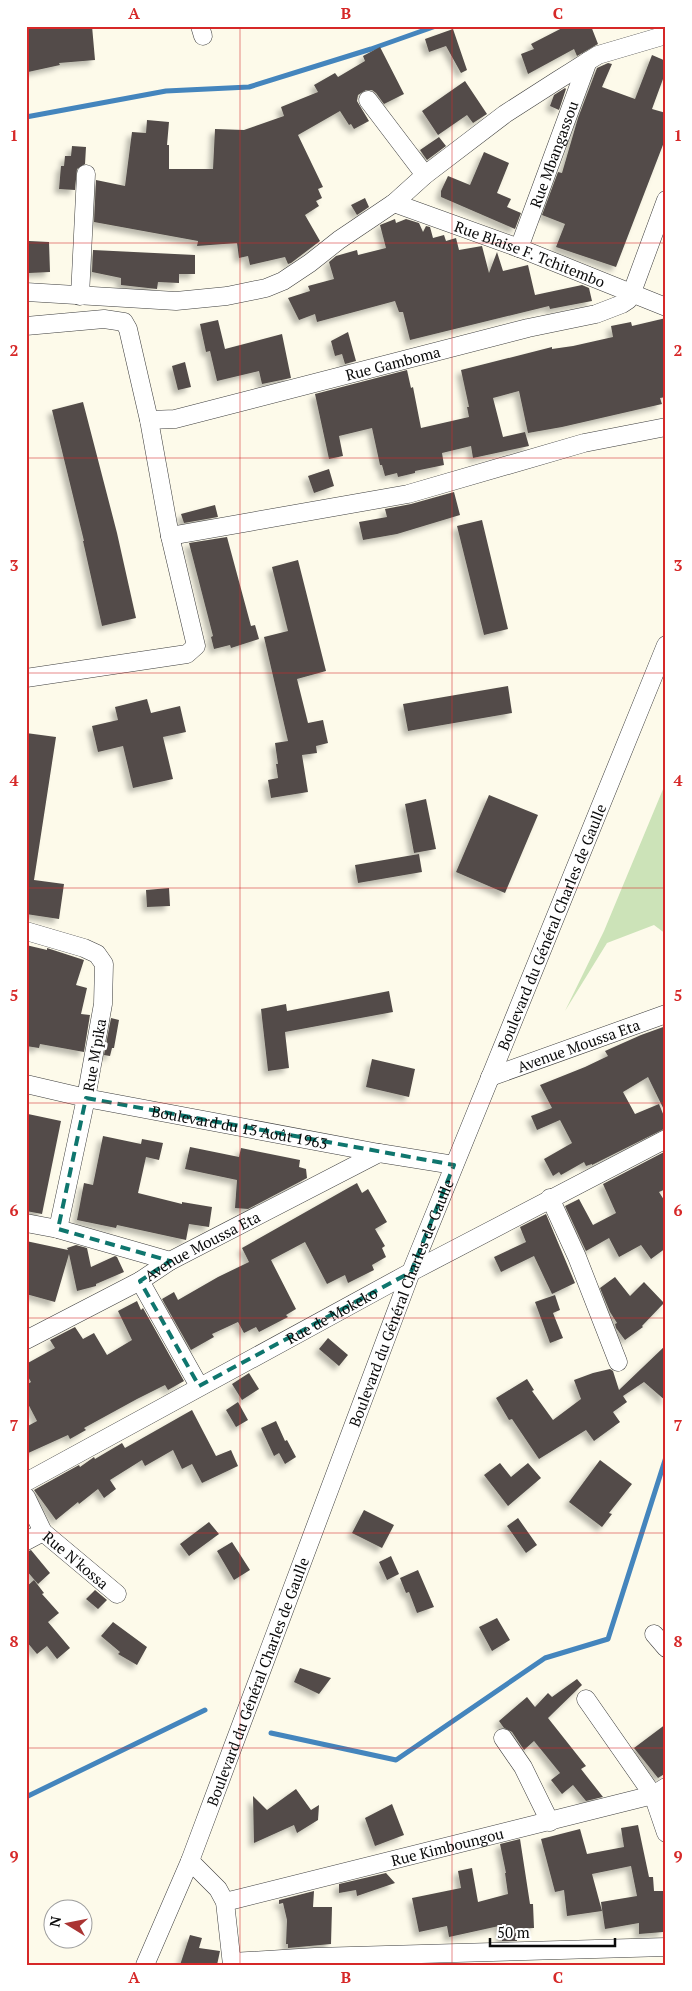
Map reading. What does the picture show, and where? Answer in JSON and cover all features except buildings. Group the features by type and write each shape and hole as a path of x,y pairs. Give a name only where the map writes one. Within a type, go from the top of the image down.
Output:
{"street":[{"path":"26,292 176,301 227,296 266,288 283,281 394,203 425,175 505,114 588,61 610,50 664,32"},
{"name":"Rue Mbangassou","path":"519,248 588,61"},
{"path":"368,100 425,175"},
{"path":"80,296 86,174"},
{"path":"631,295 666,200"},
{"name":"Rue Blaise F. Tchitembo","path":"394,203 519,248 631,295 666,307"},
{"name":"Rue Gamboma","path":"149,420 175,419 528,328 596,314 622,304 631,295"},
{"path":"26,326 104,319 124,322 128,329 149,420 170,536 196,646 187,654 26,678"},
{"path":"170,536 408,494 584,443 666,427"},
{"name":"Boulevard du Général Charles de Gaulle","path":"145,1965 190,1861 411,1272 666,645"},
{"name":"Rue M'pika","path":"26,931 84,948 97,954 104,964 103,1004 86,1098 58,1229"},
{"name":"Avenue Moussa Eta","path":"490,1077 666,1014"},
{"name":"Boulevard du 13 Août 1963","path":"26,1084 86,1098 379,1153 454,1165"},
{"name":"Rue de Mokeko","path":"26,1482 411,1272 666,1139"},
{"name":"Avenue Moussa Eta","path":"26,1340 140,1281 170,1261 379,1153"},
{"path":"550,1198 577,1257 618,1362"},
{"path":"26,1223 58,1229 170,1261"},
{"path":"140,1281 199,1386"},
{"name":"Rue N'kossa","path":"26,1497 43,1532 117,1594"},
{"path":"26,1541 43,1532"},
{"path":"654,1634 666,1648"},
{"path":"586,1699 659,1791 666,1833"},
{"path":"503,1738 523,1767 550,1822"},
{"name":"Rue Kimboungou","path":"225,1902 550,1822 659,1791"},
{"path":"190,1861 218,1890 225,1902 232,1963 314,1957 666,1947"}],"highlighted area":[{"path":"86,1098 454,1165 411,1272 199,1386 140,1281 170,1261 58,1229"}],"green space":[{"path":"666,782 666,837 663,840 664,850 666,850 666,934 654,925 607,943 565,1011 604,931"}],"waterway":[{"path":"26,117 166,91 249,87 371,49 436,26"},
{"path":"271,1733 396,1760 545,1658 608,1639 666,1457"},
{"path":"26,1797 205,1710"}]}
